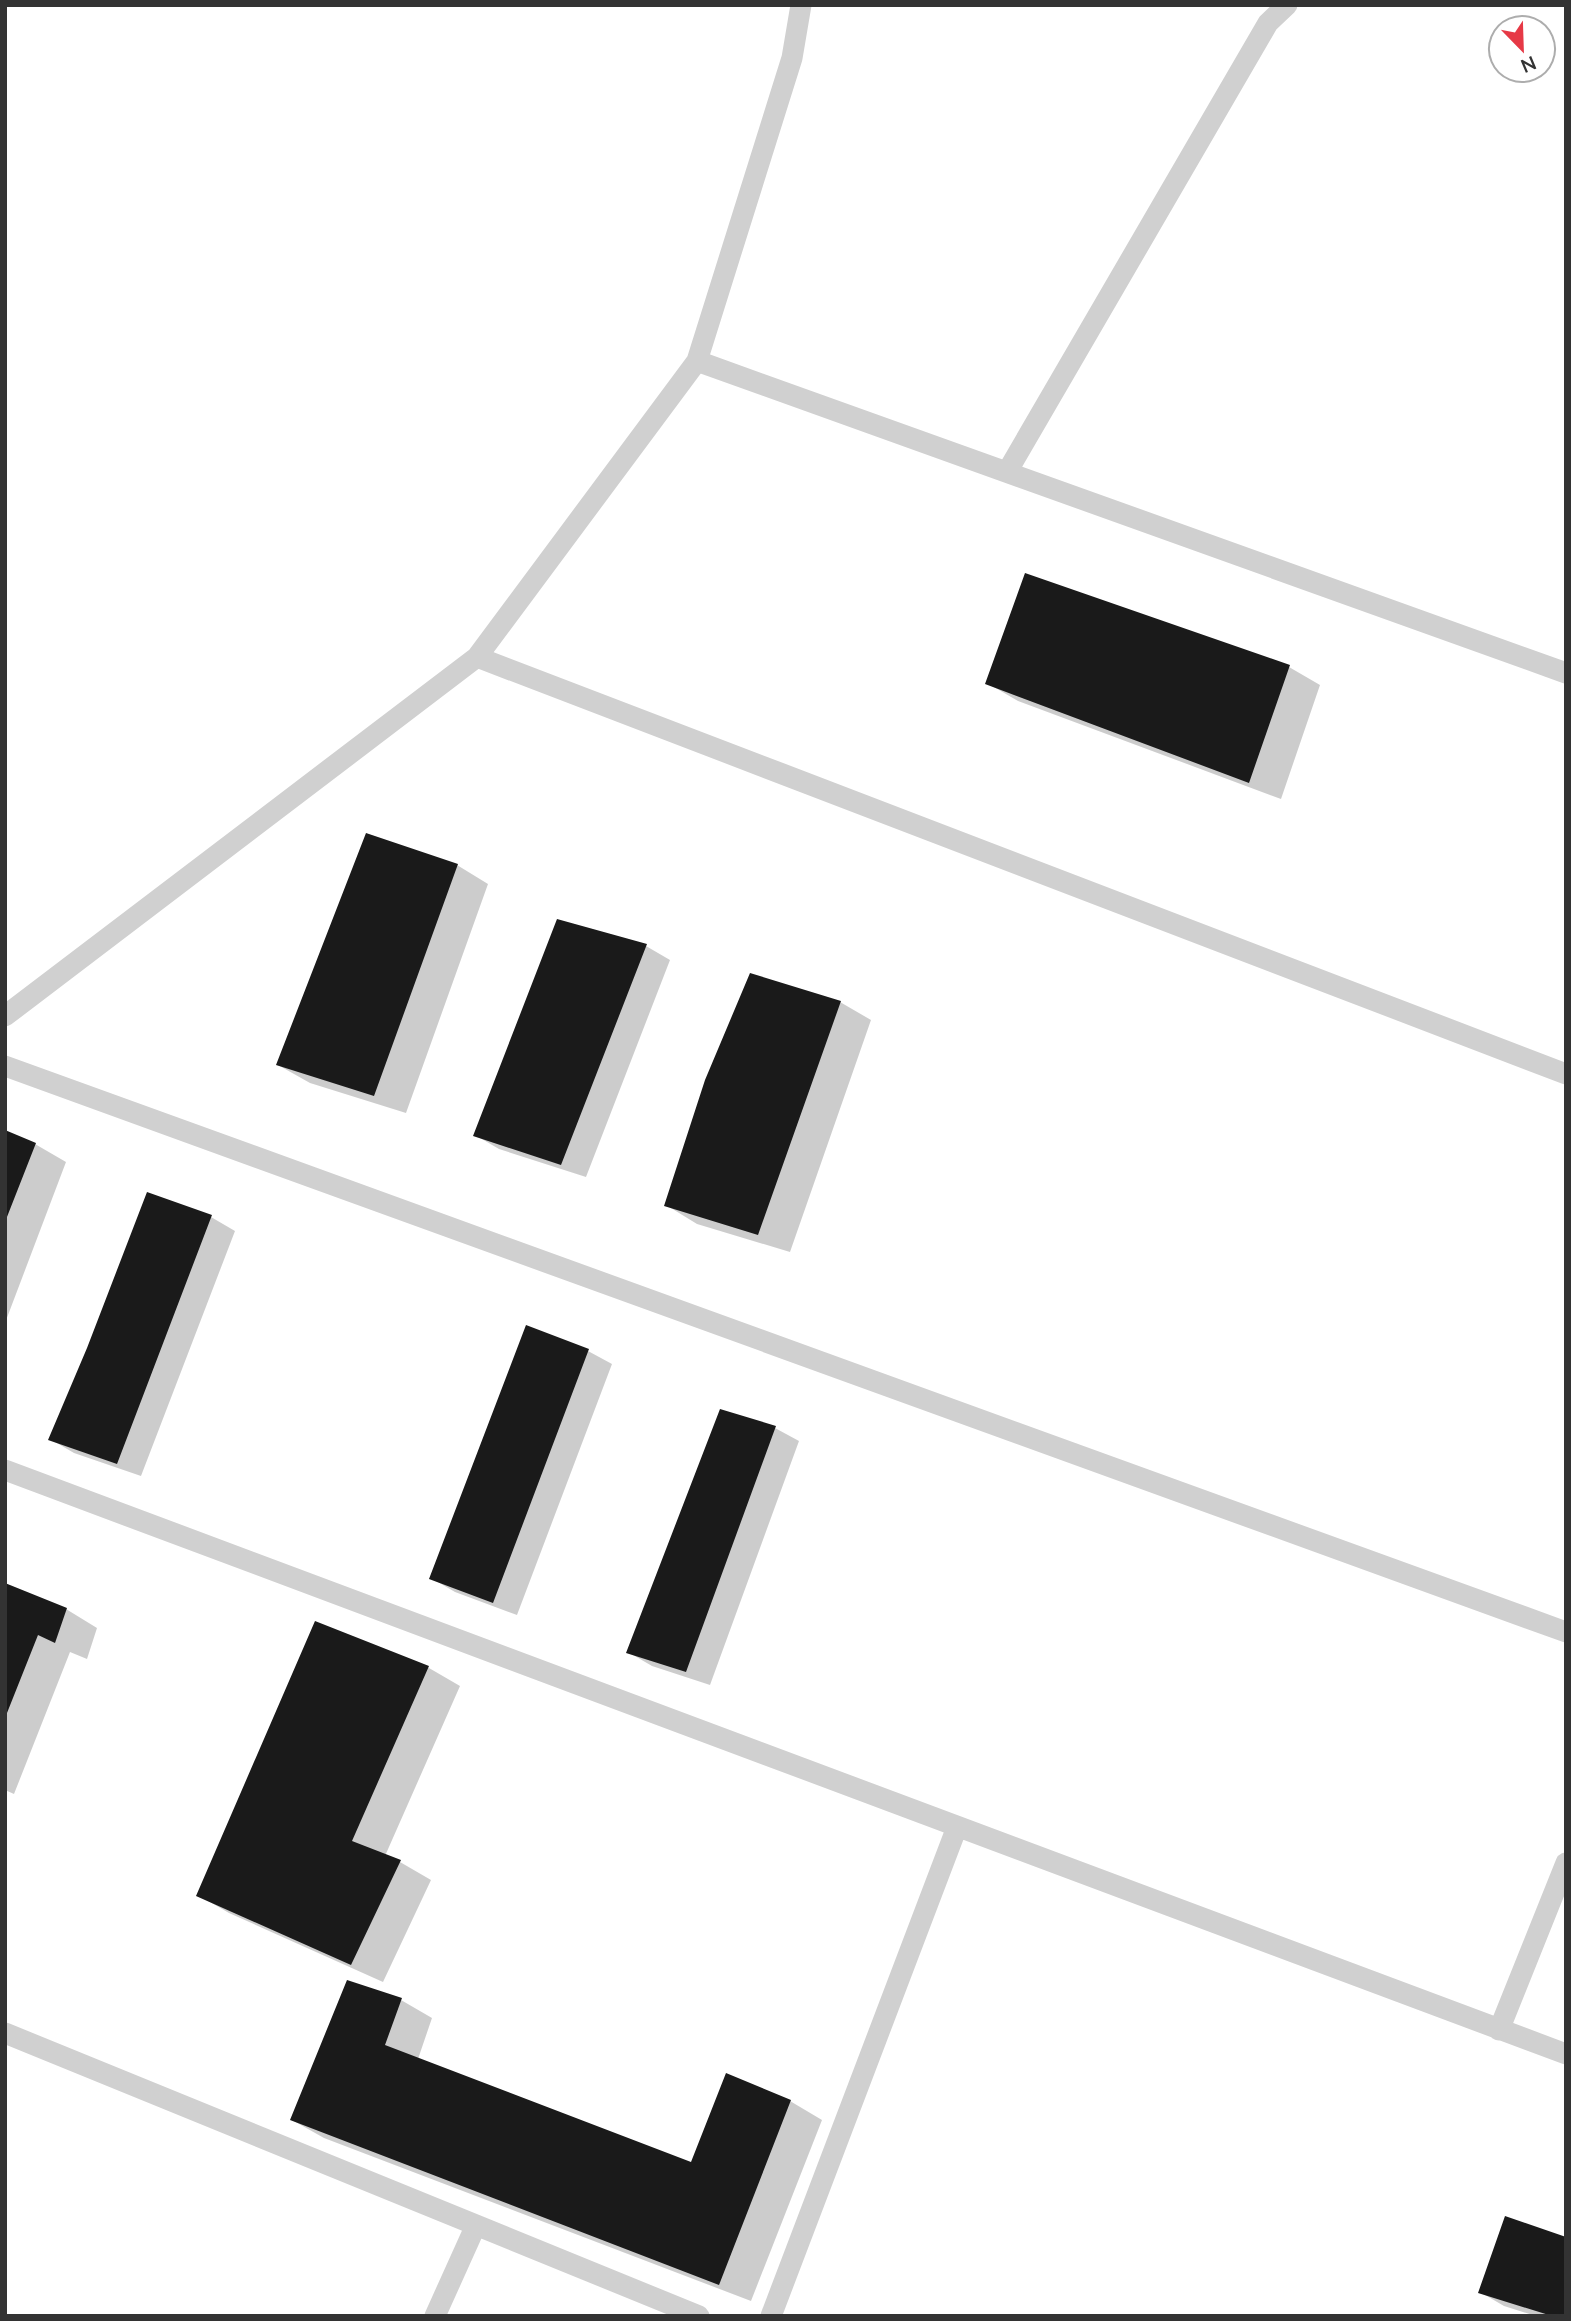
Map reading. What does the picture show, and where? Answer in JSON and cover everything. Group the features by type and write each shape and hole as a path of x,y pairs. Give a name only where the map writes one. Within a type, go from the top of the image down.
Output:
{"lane":[{"path":"5,1016 477,657 697,361 792,58 801,5"},
{"path":"1007,472 1268,23 1287,5"},
{"path":"697,361 1566,673"},
{"path":"477,657 1566,1074"},
{"path":"5,1066 1566,1632"},
{"path":"5,1470 1566,2054"},
{"path":"771,2316 957,1827"},
{"path":"1499,2030 1566,1863"},
{"path":"5,2034 698,2316"},
{"path":"435,2316 476,2225"}],"building":[{"path":"1025,573 1290,665 1249,783 985,684"},
{"path":"366,833 458,864 374,1096 276,1065"},
{"path":"557,919 647,944 561,1165 473,1136"},
{"path":"750,973 841,1001 758,1235 664,1206 705,1080"},
{"path":"5,1130 36,1143 5,1222"},
{"path":"147,1192 212,1215 117,1464 48,1440 87,1348"},
{"path":"526,1325 589,1349 493,1603 429,1579"},
{"path":"720,1409 776,1426 686,1672 626,1653"},
{"path":"5,1583 67,1608 55,1643 38,1635 5,1718"},
{"path":"315,1621 429,1666 352,1841 401,1860 351,1965 196,1896"},
{"path":"347,1980 402,1998 385,2045 691,2162 726,2073 791,2100 719,2285 290,2120"},
{"path":"1505,2216 1566,2237 1566,2316 1552,2316 1478,2293"}]}
